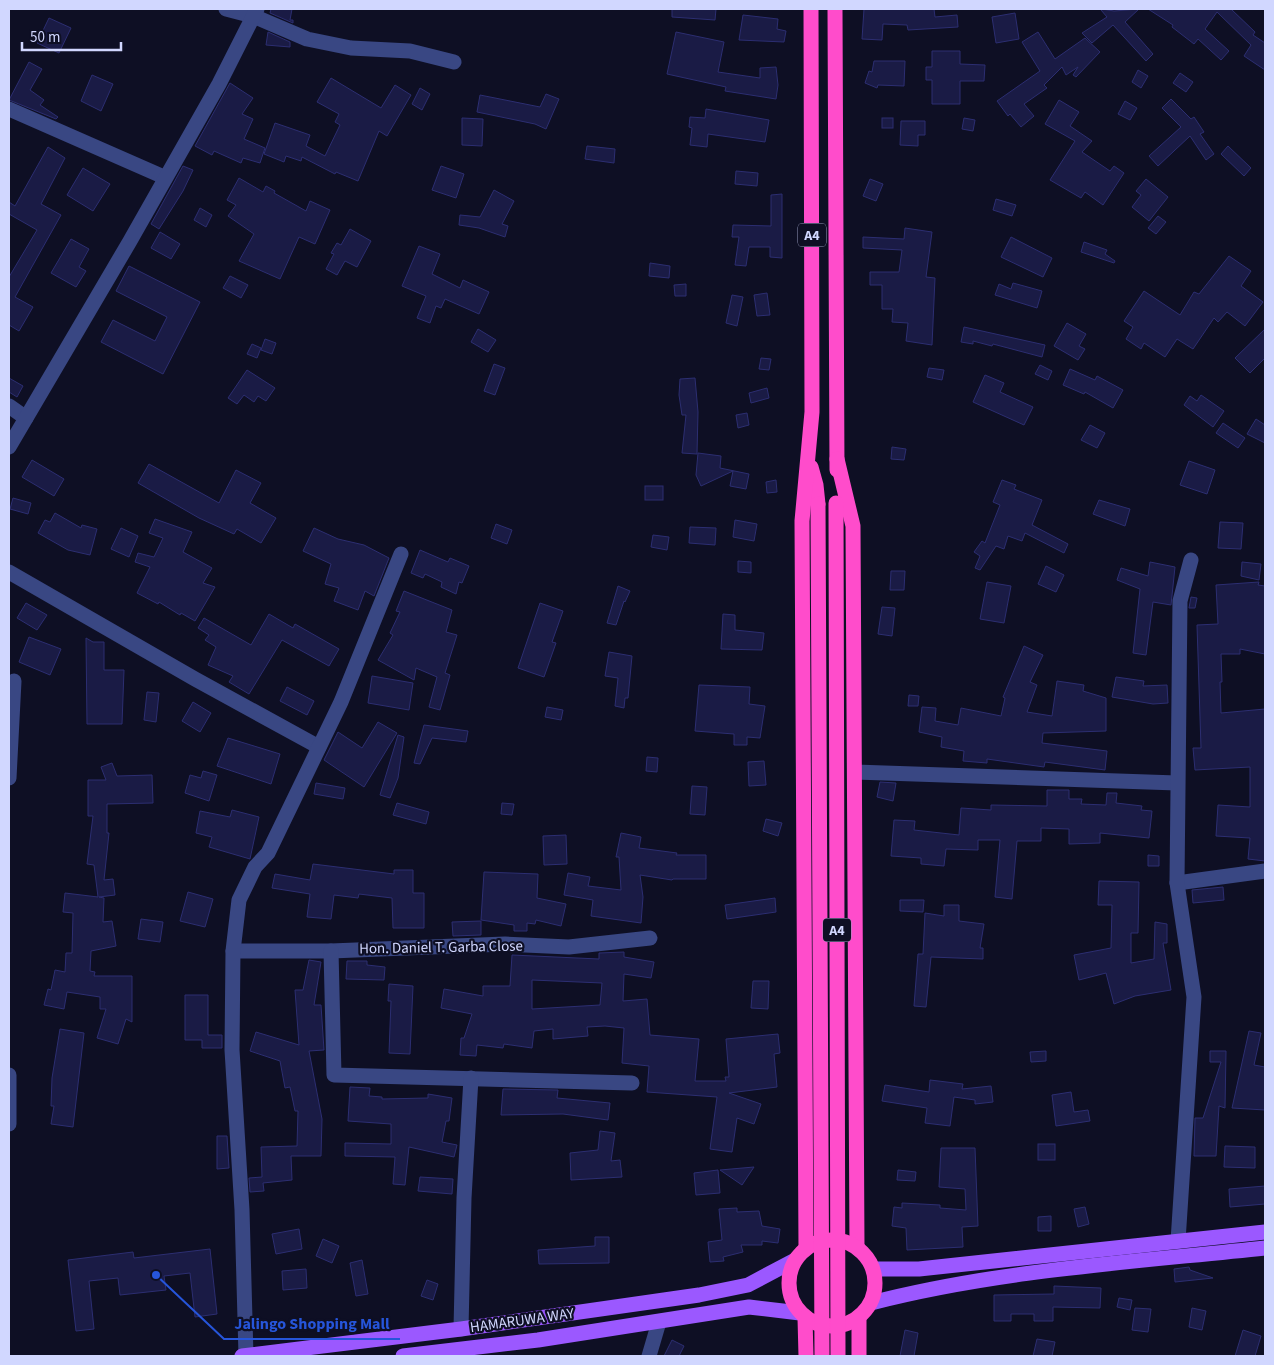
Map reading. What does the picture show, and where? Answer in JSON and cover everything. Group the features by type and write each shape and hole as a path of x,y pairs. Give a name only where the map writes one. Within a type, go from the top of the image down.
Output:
{"highway":[{"name":"A4","path":"806,1248 802,521 809,461 812,392 811,9"},
{"name":"A4","path":"835,9 838,1356"},
{"name":"A4","path":"837,459 853,526 858,1247"},
{"name":"A4","path":"809,461 816,485 818,504 822,1356"},
{"path":"832,1239 845,1241 858,1247 867,1256 874,1269 876,1286 871,1302 859,1318 847,1324 834,1327 821,1326 803,1316 790,1297 789,1278 795,1260 806,1248 818,1242 832,1239"},
{"path":"803,1316 806,1356"},
{"path":"859,1318 859,1356"}],"main road":[{"path":"874,1269 919,1269 1265,1232"},
{"path":"871,1302 905,1294 1012,1276 1265,1248"},
{"name":"HAMARUWA WAY","path":"242,1356 461,1329 680,1298 748,1285 795,1260"},
{"path":"403,1356 659,1322 749,1306 803,1316"}],"street":[{"path":"226,9 255,12 307,39 351,48 410,51 454,62"},
{"path":"9,447 77,327 130,241 218,84 255,12"},
{"path":"9,110 164,178"},
{"path":"9,406 26,418"},
{"path":"246,1356 242,1210 232,1050 233,951 239,900 255,867 268,853 341,702 401,554"},
{"path":"1178,1241 1194,997 1177,883 1180,601 1191,560"},
{"path":"9,572 195,680 319,746"},
{"path":"9,778 14,681"},
{"path":"855,772 1177,782"},
{"path":"1177,883 1265,871"},
{"name":"Hon. Daniel T. Garba Close","path":"233,951 331,950 504,944 568,947 650,938"},
{"path":"331,950 334,1075 632,1083"},
{"path":"9,1075 9,1124"},
{"path":"461,1329 464,1198 471,1078"},
{"path":"649,1356 659,1322"}],"building":[{"path":"271,9 292,9 290,20 293,20 293,23 270,13"},
{"path":"672,9 716,9 715,20 672,17"},
{"path":"864,9 934,9 935,17 957,15 958,27 908,30 907,25 883,24 882,40 862,39"},
{"path":"1102,9 1114,11 1139,9 1125,22 1153,54 1146,61 1113,25 1092,43 1082,33 1107,17"},
{"path":"1148,9 1231,9 1255,32 1253,35 1265,43 1265,70 1244,56 1251,45 1217,12 1205,29 1229,51 1221,60 1198,39 1194,44 1172,27 1173,25"},
{"path":"1015,13 1019,39 996,43 992,17"},
{"path":"743,15 778,19 777,29 786,31 784,42 739,40"},
{"path":"49,18 71,28 59,53 37,43"},
{"path":"268,32 290,42 290,47 266,45"},
{"path":"676,32 724,42 718,72 760,78 760,68 776,67 778,85 776,99 725,91 726,87 667,74"},
{"path":"1038,32 1055,59 1085,38 1100,52 1076,77 1073,75 1078,67 1066,75 1062,67 1044,85 1047,88 1024,104 1034,116 1021,127 1010,114 1008,116 997,101 1040,71 1022,42"},
{"path":"932,51 960,51 960,64 985,65 984,81 960,81 960,104 932,104 932,80 926,80 926,67 932,67"},
{"path":"874,61 905,61 904,86 878,85 877,88 865,83 869,71 872,72"},
{"path":"29,62 42,69 30,90 44,100 40,105 58,117 56,119 9,100"},
{"path":"1138,70 1148,76 1141,88 1132,82"},
{"path":"1180,73 1193,82 1186,92 1173,83"},
{"path":"92,75 113,84 101,111 81,101"},
{"path":"331,78 381,108 395,85 411,95 387,136 379,131 358,181 336,172 335,174 302,157 301,161 286,156 284,162 264,154 275,123 310,135 306,146 325,156 340,125 335,122 339,114 317,102"},
{"path":"230,83 253,98 242,114 253,119 244,139 265,148 260,163 243,158 241,163 214,151 212,155 195,146"},
{"path":"420,88 430,94 422,110 412,104"},
{"path":"546,94 559,99 546,129 535,124 477,112 480,95 540,107"},
{"path":"1171,99 1191,119 1194,117 1204,132 1200,134 1214,154 1206,160 1190,136 1158,166 1149,156 1181,127 1162,108"},
{"path":"1059,100 1079,112 1070,126 1092,141 1082,152 1110,171 1114,166 1124,173 1103,205 1085,192 1081,198 1050,180 1075,141 1045,124"},
{"path":"1125,101 1137,108 1130,120 1118,114"},
{"path":"706,109 769,120 765,142 708,134 707,147 690,145 692,128 689,127 690,117 705,118"},
{"path":"462,118 483,119 482,146 462,145"},
{"path":"882,118 893,118 893,128 882,128"},
{"path":"964,118 975,120 973,131 962,129"},
{"path":"901,121 925,121 925,135 918,135 918,146 900,145"},
{"path":"587,146 615,149 614,163 585,159"},
{"path":"1228,146 1251,168 1244,176 1221,154"},
{"path":"48,147 65,158 41,204 61,215 15,297 33,307 19,331 9,325 9,277 37,230 9,214 9,202 15,206"},
{"path":"183,166 193,170 183,191 159,229 151,224"},
{"path":"441,166 464,174 456,198 432,190"},
{"path":"83,168 110,184 93,211 67,195"},
{"path":"736,171 758,173 757,186 735,184"},
{"path":"239,178 263,192 266,186 275,191 274,193 306,211 310,201 330,210 315,244 299,237 280,279 239,261 254,234 228,216 236,205 227,200"},
{"path":"870,179 883,184 876,201 863,196"},
{"path":"1146,179 1168,197 1149,221 1132,207 1141,195 1136,191"},
{"path":"494,190 514,201 502,224 508,226 505,237 479,228 459,225 460,215 480,217"},
{"path":"782,194 782,258 770,257 770,247 749,247 746,266 735,265 739,237 732,237 733,225 771,226 771,195"},
{"path":"996,199 1016,205 1012,216 993,210"},
{"path":"200,208 212,215 206,227 194,220"},
{"path":"1158,216 1166,222 1156,234 1148,228"},
{"path":"905,228 932,232 926,277 935,278 932,345 906,341 908,323 892,322 893,309 882,309 882,285 870,285 870,272 899,272 902,250 863,248 863,237 904,239"},
{"path":"350,229 371,241 357,267 345,261 337,275 326,269 334,254 331,253 337,243 341,245"},
{"path":"160,232 180,244 171,259 151,248"},
{"path":"1011,237 1052,258 1043,277 1001,257"},
{"path":"71,239 89,249 79,267 86,271 76,287 51,273"},
{"path":"1084,242 1107,250 1105,254 1115,261 1114,263 1081,252"},
{"path":"419,246 440,254 432,274 460,288 463,280 489,292 479,314 445,299 441,308 436,306 430,323 417,318 426,296 402,286"},
{"path":"1229,256 1251,271 1241,286 1263,302 1245,326 1227,312 1218,322 1214,318 1193,349 1177,339 1165,357 1144,343 1141,349 1126,339 1133,327 1124,321 1144,291 1180,315 1194,292 1199,294"},
{"path":"650,263 670,266 669,278 649,276"},
{"path":"129,266 200,302 163,374 101,342 113,320 155,341 167,317 116,291"},
{"path":"230,276 248,285 241,298 223,288"},
{"path":"1013,283 1042,291 1037,308 995,295 999,284 1011,289"},
{"path":"686,284 686,296 675,296 674,285"},
{"path":"767,293 770,315 757,316 754,295"},
{"path":"732,295 743,297 737,326 726,323"},
{"path":"1067,323 1086,334 1079,346 1085,349 1078,360 1054,346"},
{"path":"964,327 1045,345 1042,357 993,344 992,346 973,341 973,344 961,342"},
{"path":"478,329 496,340 488,352 471,342"},
{"path":"1265,329 1265,358 1250,373 1235,358"},
{"path":"265,339 276,343 272,354 261,350"},
{"path":"252,344 261,348 257,358 247,354"},
{"path":"761,358 771,359 769,370 759,369"},
{"path":"494,364 505,368 495,395 484,391"},
{"path":"1040,365 1052,371 1048,380 1035,374"},
{"path":"929,368 944,370 942,380 927,377"},
{"path":"1070,369 1095,380 1097,376 1123,390 1113,408 1085,392 1084,394 1063,385"},
{"path":"247,370 275,388 266,401 258,396 254,402 244,395 237,404 228,398"},
{"path":"985,375 1004,383 1000,392 1033,407 1024,425 973,402"},
{"path":"9,378 23,386 17,397 9,392"},
{"path":"695,378 698,412 697,454 682,453 686,415 682,415 679,395 680,379"},
{"path":"767,388 769,398 751,403 749,393"},
{"path":"1201,395 1224,411 1213,427 1184,405 1190,396 1197,401"},
{"path":"747,413 749,425 738,428 736,415"},
{"path":"1256,419 1265,425 1265,443 1247,434"},
{"path":"1223,423 1245,438 1238,448 1216,433"},
{"path":"1090,425 1105,433 1097,448 1081,440"},
{"path":"892,447 906,449 904,460 891,459"},
{"path":"698,453 721,456 720,468 749,474 746,489 730,486 733,471 701,486 696,475"},
{"path":"32,460 64,479 54,496 22,477"},
{"path":"1189,461 1215,470 1207,494 1180,485"},
{"path":"149,464 219,503 236,470 261,483 250,503 276,518 261,543 237,529 234,534 199,518 138,483"},
{"path":"776,480 777,492 767,493 766,482"},
{"path":"1002,480 1016,485 1014,489 1042,500 1032,525 1068,544 1064,553 1025,533 1022,541 1008,536 1004,549 996,546 980,570 975,568 980,556 974,552 982,541 985,543 1000,505 993,502"},
{"path":"645,486 663,486 663,500 645,500"},
{"path":"13,498 31,503 28,514 10,509"},
{"path":"1099,500 1130,509 1125,526 1093,514"},
{"path":"55,513 81,528 82,525 97,529 90,555 68,550 38,533 45,520 50,522"},
{"path":"155,519 192,532 183,552 212,568 203,583 215,587 195,621 137,593 150,567 135,562 138,553 154,557 163,538 149,533"},
{"path":"735,520 757,524 754,541 733,537"},
{"path":"1220,522 1243,523 1241,549 1218,548"},
{"path":"496,524 512,530 507,544 491,538"},
{"path":"690,527 716,528 715,545 689,543"},
{"path":"121,528 138,536 129,557 111,549"},
{"path":"314,528 338,539 364,545 389,558 374,596 365,591 358,610 334,601 339,588 325,584 331,564 303,551"},
{"path":"653,535 669,537 667,550 651,547"},
{"path":"420,550 448,562 450,558 469,566 462,583 459,582 456,594 441,587 442,582 425,574 423,578 411,573"},
{"path":"738,561 751,562 751,573 738,572"},
{"path":"1150,562 1175,567 1171,605 1153,602 1146,655 1133,653 1140,589 1117,580 1121,568 1148,576"},
{"path":"1242,562 1261,564 1259,580 1241,576"},
{"path":"1046,566 1064,575 1056,592 1038,584"},
{"path":"891,571 905,571 904,590 890,590"},
{"path":"987,582 1011,586 1004,623 980,619"},
{"path":"1259,582 1258,585 1265,586 1265,654 1240,649 1240,654 1221,654 1222,682 1220,682 1221,713 1265,709 1265,861 1248,859 1250,838 1216,836 1218,805 1250,807 1250,767 1195,770 1193,748 1201,748 1197,625 1218,624 1216,585"},
{"path":"618,586 630,591 624,601 616,625 607,623"},
{"path":"404,591 452,610 446,632 457,635 445,673 450,675 440,710 429,707 437,677 416,668 414,680 378,660 393,635 390,633 400,612 396,611"},
{"path":"1191,597 1197,598 1195,608 1189,608"},
{"path":"26,603 47,615 37,630 17,618"},
{"path":"540,603 563,611 552,642 556,643 544,677 518,668"},
{"path":"882,607 895,608 892,636 878,634"},
{"path":"269,614 293,628 295,624 339,649 329,666 282,640 249,694 229,682 233,676 208,665 216,647 205,640 209,635 198,628 204,618 251,645"},
{"path":"723,614 735,615 735,630 764,633 762,650 721,649"},
{"path":"29,637 61,649 50,675 19,662"},
{"path":"86,638 93,642 104,642 104,670 124,670 122,724 87,724"},
{"path":"1024,646 1043,655 1030,682 1037,685 1027,712 1052,716 1057,681 1084,685 1083,691 1106,698 1106,731 1043,733 1042,743 1107,751 1105,770 1045,762 1044,767 987,759 987,763 963,761 964,751 941,747 942,737 919,732 922,707 936,708 935,721 958,725 961,708 1001,716 1005,698 1003,697"},
{"path":"609,652 632,656 628,698 625,698 624,708 615,706 618,678 605,676"},
{"path":"372,676 413,683 409,710 368,703"},
{"path":"1116,677 1144,681 1143,686 1167,685 1168,703 1153,704 1112,697"},
{"path":"699,685 750,687 749,704 765,706 760,738 747,737 747,745 734,745 734,734 695,731"},
{"path":"287,687 314,701 307,715 280,701"},
{"path":"147,692 159,693 156,722 144,720"},
{"path":"909,695 919,696 918,706 908,706"},
{"path":"193,702 211,713 200,732 182,721"},
{"path":"547,707 563,710 561,720 545,717"},
{"path":"378,722 397,733 364,787 324,760 338,732 362,748"},
{"path":"424,725 468,731 466,742 432,738 420,764 414,763"},
{"path":"398,735 404,737 398,778 390,798 380,795"},
{"path":"228,738 280,754 271,784 217,766"},
{"path":"647,757 658,758 657,772 646,771"},
{"path":"764,761 766,785 749,786 748,762"},
{"path":"112,763 117,776 152,775 153,803 107,804 107,833 109,833 104,880 113,879 115,895 99,897 104,898 103,922 112,921 116,946 91,951 90,971 95,972 94,976 132,976 132,1022 126,1019 118,1044 97,1038 106,1009 100,1009 100,997 67,992 64,1009 44,1005 48,989 51,990 55,970 65,972 66,953 72,953 73,913 63,912 65,893 98,897 94,865 87,864 93,816 88,816 88,780 106,780 101,767"},
{"path":"203,771 217,775 209,801 185,793 190,775 201,778"},
{"path":"880,782 896,783 893,801 877,797"},
{"path":"316,783 345,788 343,799 314,794"},
{"path":"692,786 707,787 705,815 690,814"},
{"path":"1047,790 1069,790 1069,799 1082,799 1081,804 1106,805 1107,793 1117,793 1116,803 1142,806 1141,810 1152,811 1149,838 1100,833 1100,843 1069,844 1069,829 1041,828 1041,841 1017,841 1012,899 995,897 1000,840 978,840 978,850 946,849 944,866 921,864 921,858 891,856 894,820 915,821 914,830 959,835 961,808 991,810 991,805 1047,806"},
{"path":"397,803 429,812 426,824 393,815"},
{"path":"502,803 514,804 512,815 501,814"},
{"path":"232,810 259,817 250,859 209,847 212,837 196,833 200,811 230,817"},
{"path":"766,819 782,823 778,836 763,831"},
{"path":"621,833 641,837 639,848 677,853 676,855 706,855 706,879 672,880 640,875 643,897 641,923 591,916 593,900 564,895 568,873 590,877 588,886 621,890 619,857 616,857"},
{"path":"566,835 567,864 544,865 543,836"},
{"path":"1148,855 1159,856 1159,866 1148,866"},
{"path":"313,864 394,874 394,870 413,870 413,893 424,893 424,928 393,928 392,898 359,894 358,898 334,895 331,919 307,917 310,894 272,888 275,874 310,880"},
{"path":"484,872 538,874 537,898 566,904 561,926 536,920 535,924 527,923 527,931 514,931 514,925 481,920"},
{"path":"1099,881 1139,882 1138,933 1131,933 1131,963 1154,959 1155,922 1167,924 1167,943 1163,943 1171,990 1135,996 1114,1004 1106,973 1079,980 1074,955 1111,948 1112,905 1098,905"},
{"path":"1223,887 1224,900 1193,903 1192,890"},
{"path":"188,892 213,899 205,927 180,921"},
{"path":"775,898 776,912 727,919 725,905"},
{"path":"900,900 924,900 923,912 900,911"},
{"path":"944,905 959,905 959,921 984,924 980,948 983,948 983,959 931,957 926,1007 914,1006 918,954 923,954 925,913 944,916"},
{"path":"141,919 163,922 160,942 138,939"},
{"path":"481,921 481,935 453,936 452,922"},
{"path":"624,952 624,957 654,962 651,978 624,974 623,1001 647,999 650,1035 699,1039 695,1081 726,1081 725,1077 729,1077 726,1039 778,1034 780,1053 774,1054 777,1087 729,1093 761,1104 754,1124 737,1118 732,1152 710,1149 717,1097 647,1092 649,1066 622,1063 624,1028 587,1027 588,1036 553,1039 553,1029 534,1031 532,1048 504,1044 503,1048 477,1045 476,1056 460,1055 461,1038 464,1038 472,1014 441,1008 444,989 483,996 483,986 510,986 512,955 599,959 599,953","holes":["532,980 602,983 600,1005 532,1009"]},
{"path":"309,960 321,962 314,1005 321,1005 324,1050 309,1051 322,1119 321,1156 291,1156 292,1180 263,1183 264,1191 250,1192 249,1178 262,1177 261,1147 297,1146 298,1111 295,1111 290,1087 285,1088 280,1061 250,1051 256,1032 299,1045 295,990 303,990"},
{"path":"347,961 367,961 367,965 385,967 384,980 346,979"},
{"path":"753,981 769,981 768,1009 751,1008"},
{"path":"389,984 413,986 410,1054 389,1053 391,1001 388,1001"},
{"path":"185,995 208,995 208,1035 222,1035 222,1048 202,1048 202,1040 185,1040"},
{"path":"60,1029 84,1033 73,1127 51,1124 54,1106 51,1106 52,1078"},
{"path":"1249,1031 1261,1033 1254,1065 1265,1067 1265,1110 1232,1108"},
{"path":"1046,1051 1046,1061 1031,1062 1030,1052"},
{"path":"1210,1051 1226,1051 1225,1108 1219,1106 1216,1156 1194,1156 1195,1118 1203,1118 1221,1062 1210,1062"},
{"path":"930,1080 963,1084 962,1089 991,1086 993,1102 975,1104 975,1100 954,1097 950,1126 925,1123 927,1108 882,1101 885,1085 929,1092"},
{"path":"350,1087 370,1088 369,1096 382,1097 382,1099 428,1098 428,1094 452,1098 449,1121 446,1121 442,1142 457,1145 454,1157 409,1147 405,1185 393,1184 395,1157 345,1156 345,1143 391,1144 391,1124 348,1121"},
{"path":"503,1089 558,1090 557,1098 610,1103 608,1120 563,1114 501,1115"},
{"path":"1071,1092 1074,1112 1088,1110 1090,1121 1056,1126 1052,1095"},
{"path":"600,1131 615,1133 611,1161 620,1160 622,1177 571,1180 570,1153 598,1150"},
{"path":"217,1136 227,1136 229,1168 217,1169"},
{"path":"1038,1144 1055,1144 1055,1160 1038,1160"},
{"path":"1225,1146 1255,1147 1255,1168 1224,1167"},
{"path":"941,1148 975,1148 978,1226 962,1227 963,1247 907,1250 906,1228 892,1226 894,1207 902,1208 902,1203 940,1205 940,1208 966,1210 965,1189 939,1187"},
{"path":"754,1167 742,1185 720,1170"},
{"path":"718,1170 720,1193 696,1195 694,1173"},
{"path":"898,1170 916,1172 915,1181 897,1180"},
{"path":"420,1177 453,1179 452,1194 418,1191"},
{"path":"1265,1186 1265,1204 1230,1207 1229,1189"},
{"path":"1085,1207 1089,1224 1078,1227 1074,1209"},
{"path":"737,1208 737,1212 759,1211 762,1226 780,1229 778,1243 762,1241 762,1245 741,1245 743,1252 723,1257 724,1261 710,1262 708,1242 722,1240 719,1209"},
{"path":"1051,1216 1051,1231 1038,1231 1038,1217"},
{"path":"299,1229 302,1249 276,1254 272,1234"},
{"path":"595,1237 609,1237 609,1263 539,1264 538,1250 595,1246"},
{"path":"323,1239 339,1246 332,1263 316,1256"},
{"path":"210,1249 217,1314 195,1317 190,1273 164,1276 166,1290 120,1295 118,1278 89,1281 94,1329 76,1331 68,1260 133,1252 134,1258"},
{"path":"362,1260 368,1294 356,1296 350,1263"},
{"path":"1189,1267 1190,1270 1213,1278 1175,1282 1174,1269"},
{"path":"306,1269 307,1288 283,1290 282,1271"},
{"path":"427,1280 438,1284 433,1300 421,1296"},
{"path":"1054,1286 1101,1288 1100,1308 1053,1307 1053,1321 1034,1321 1034,1314 1011,1314 1011,1321 994,1321 994,1295 1054,1294"},
{"path":"1119,1298 1132,1300 1130,1310 1117,1307"},
{"path":"1135,1308 1151,1309 1148,1332 1132,1330"},
{"path":"1192,1308 1206,1311 1202,1330 1189,1327"},
{"path":"905,1330 918,1333 914,1356 900,1356"},
{"path":"1243,1330 1261,1336 1255,1356 1235,1356"},
{"path":"1037,1339 1055,1342 1052,1356 1033,1356"},
{"path":"672,1340 684,1346 679,1356 664,1356"}],"place":[{"name":"Jalingo Shopping Mall","path":"156,1275"}]}
